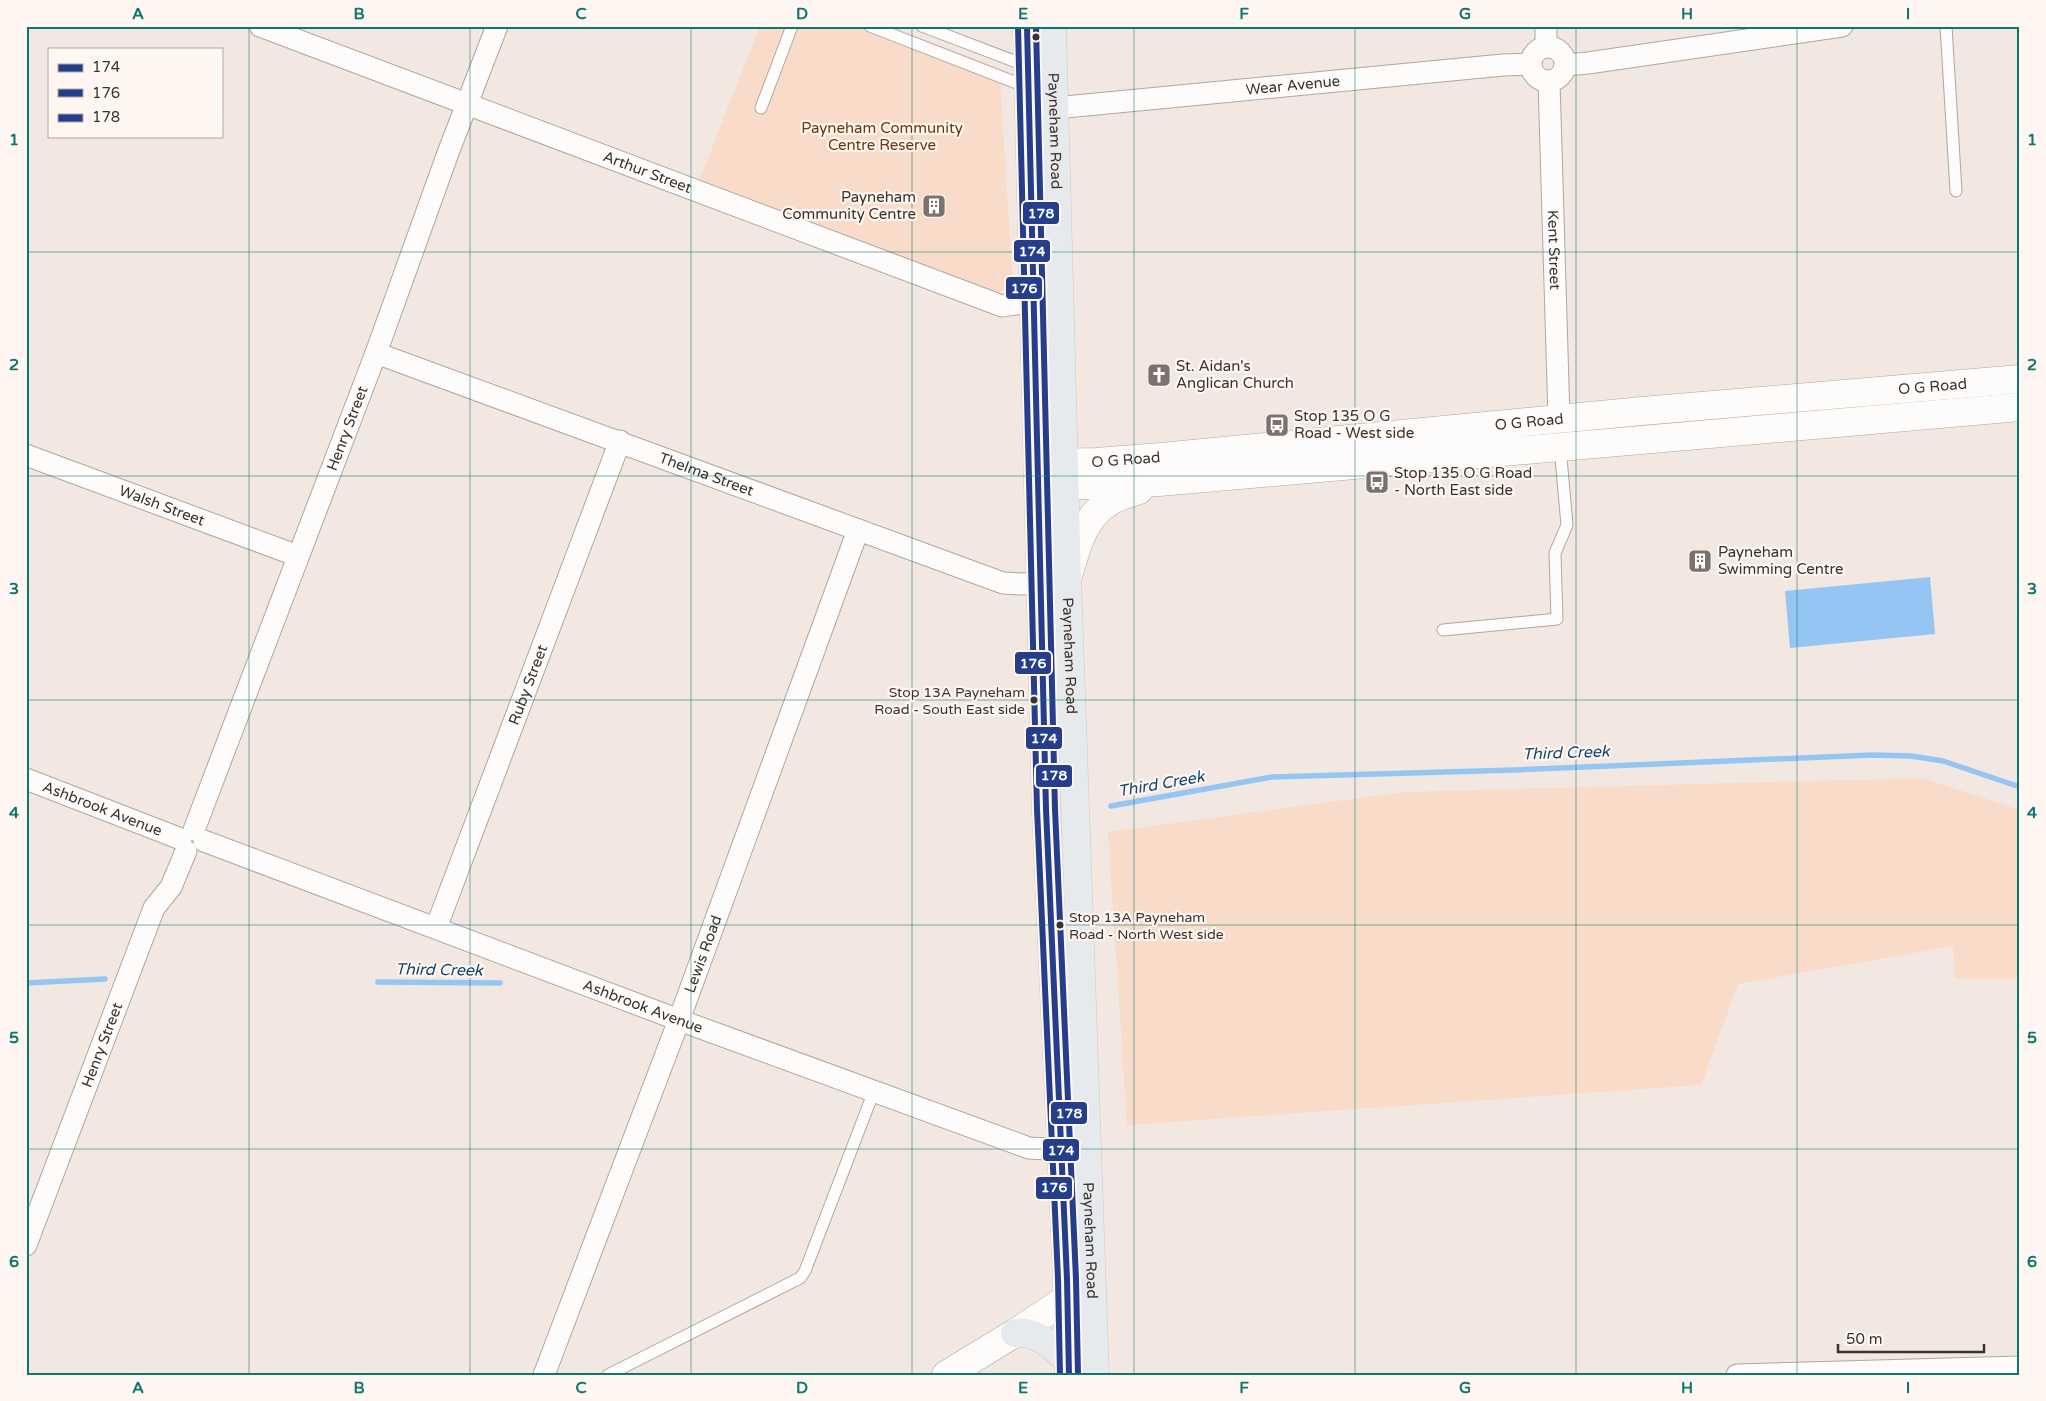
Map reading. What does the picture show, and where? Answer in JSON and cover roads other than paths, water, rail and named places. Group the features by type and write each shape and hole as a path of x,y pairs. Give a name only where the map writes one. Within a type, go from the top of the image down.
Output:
{"main road":[{"name":"Payneham Road","path":"1027,26 1035,301 1052,475 1067,578 1074,1146 1068,1298 1069,1368"},
{"name":"Payneham Road","path":"1052,26 1055,108 1052,475 1041,583 1046,808 1074,1146 1090,1240 1095,1375"},
{"name":"O G Road","path":"1052,475 1096,462 2020,379"},
{"name":"O G Road","path":"1052,475 1159,482 2020,407"},
{"path":"1559,419 1560,447"},
{"path":"1067,578 1080,539 1095,513 1112,500 1159,482"},
{"path":"946,1375 1016,1333 1068,1298 1085,1272 1090,1240"},
{"path":"1068,1298 1091,1321 1093,1331"},
{"path":"1016,1333 1031,1334 1044,1340 1069,1368"}],"street":[{"name":"Arthur Street","path":"260,26 1002,306 1035,301"},
{"name":"Henry Street","path":"26,1245 154,908 171,887 191,840 376,353 497,26"},
{"path":"1565,65 1842,26"},
{"path":"1546,37 1561,53 1565,65 1560,76 1549,81 1541,80 1535,75 1531,64 1536,51 1546,37"},
{"name":"Wear Avenue","path":"1055,108 1503,64 1531,64"},
{"name":"Kent Street","path":"1549,81 1559,419"},
{"name":"Thelma Street","path":"376,353 1003,583 1041,583"},
{"name":"Ruby Street","path":"436,928 620,441"},
{"name":"Walsh Street","path":"26,455 298,556"},
{"name":"Lewis Road","path":"544,1375 679,1020 858,530"},
{"name":"Ashbrook Avenue","path":"26,779 436,928 679,1020 1029,1148 1048,1149 1074,1146"},
{"path":"1737,1375 2020,1367"}],"lane":[{"path":"761,108 792,26"},
{"path":"870,26 1029,77"},
{"path":"922,26 1029,77"},
{"path":"1946,26 1956,191"},
{"path":"1443,630 1557,619 1555,553 1567,525 1560,447"},
{"path":"608,1375 800,1278 805,1271 874,1091"}],"water":[{"path":"1930,577 1935,634 1790,648 1785,591"}],"waterway":[{"name":"Third Creek","path":"1111,806 1272,777 1514,770 1872,755 1911,756 1943,761 2020,787"},
{"name":"Third Creek","path":"26,983 105,979"},
{"name":"Third Creek","path":"378,982 500,983"}],"place":[{"name":"Payneham Community Centre","path":"934,206"},
{"name":"St. Aidan's Anglican Church","path":"1159,375"},
{"name":"Stop 135 O G Road - West side","path":"1277,425"},
{"name":"Stop 135 O G Road - North East side","path":"1377,482"},
{"name":"Payneham Swimming Centre","path":"1700,561"},
{"name":"Stop 13A Payneham Road - South East side","path":"1034,700"},
{"name":"Stop 13A Payneham Road - North West side","path":"1060,925"}],"park label":[{"name":"Payneham Community Centre Reserve","path":"882,136"}]}
